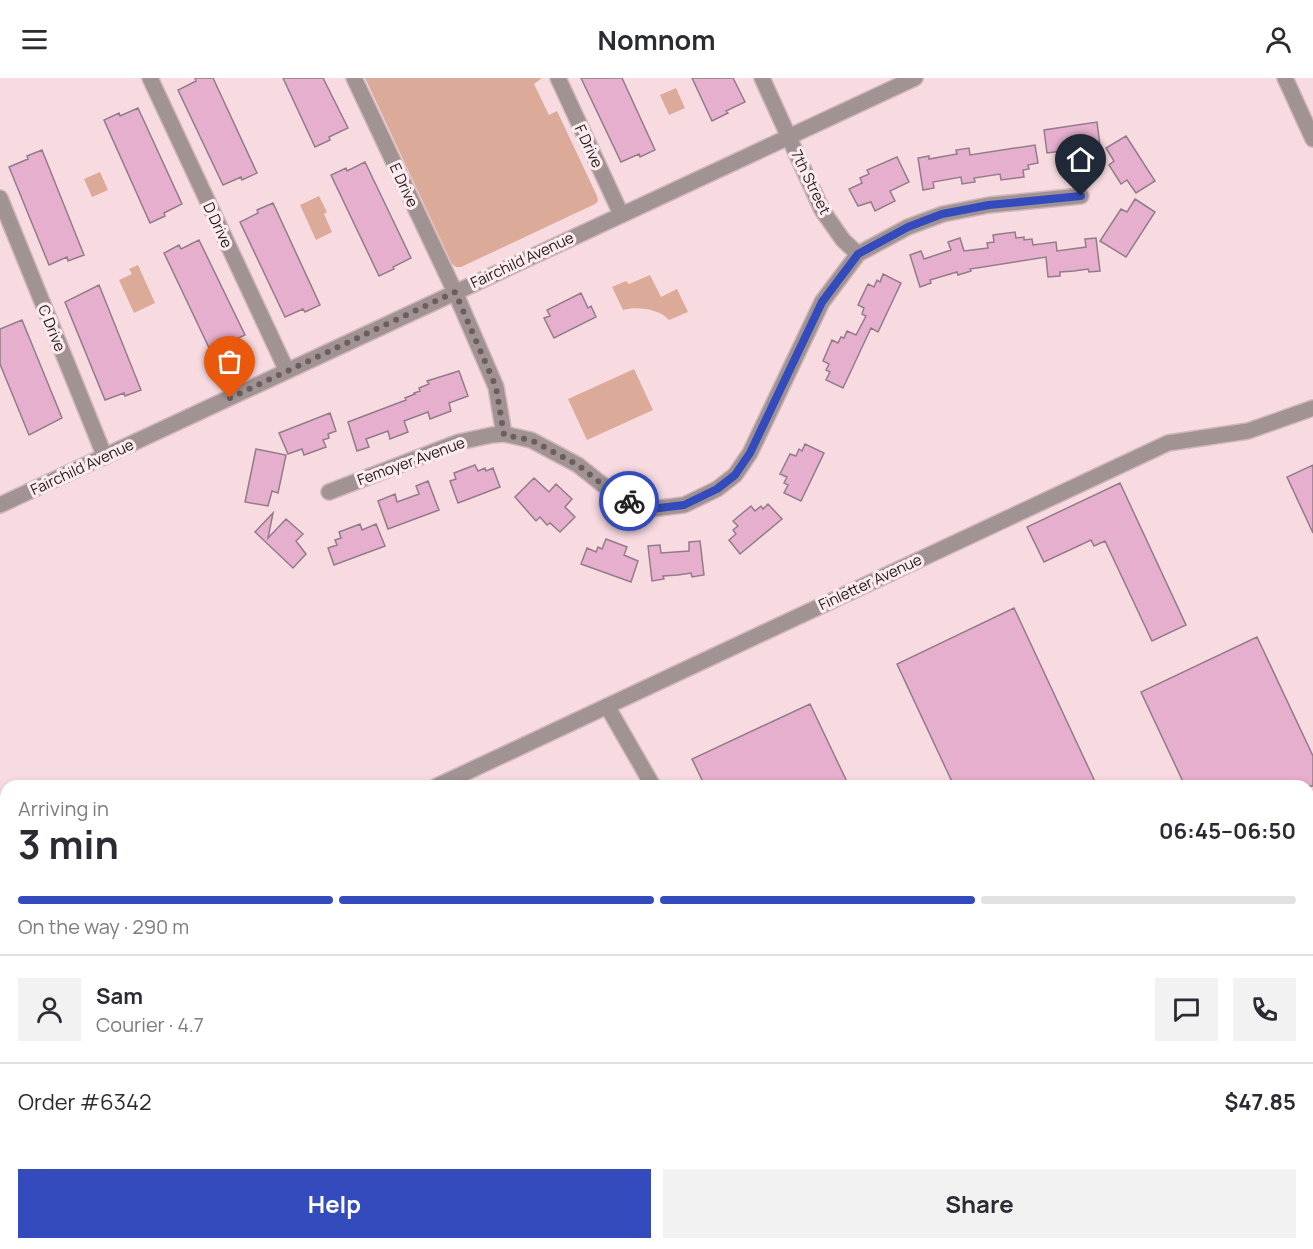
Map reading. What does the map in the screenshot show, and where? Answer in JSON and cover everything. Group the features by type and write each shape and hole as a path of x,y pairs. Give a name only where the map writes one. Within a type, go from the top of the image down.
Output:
{"street":[{"name":"D Drive","path":"150,78 287,371"},
{"name":"E Drive","path":"354,78 455,292 496,387 504,435"},
{"name":"F Drive","path":"558,78 621,214"},
{"name":"7th Street","path":"762,78 822,210 843,240 858,254"},
{"name":"Fairchild Avenue","path":"0,505 915,78"},
{"path":"1285,78 1313,139"},
{"name":"Femoyer Avenue","path":"329,492 459,442 492,435 504,435 531,440 578,465 618,497 651,509 684,505 717,489 735,475 750,453 822,302 858,254 908,227 942,214 989,205 1081,196"},
{"name":"C Drive","path":"0,198 105,457"},
{"name":"Finletter Avenue","path":"450,780 1168,443 1248,431 1313,408"},
{"path":"607,706 650,780"}],"shaded area":[{"path":"365,78 542,78 534,84 549,115 557,111 598,201 461,267 456,267 452,264"},
{"path":"676,88 685,108 669,115 660,95"},
{"path":"100,172 108,190 92,197 84,179"},
{"path":"319,196 327,212 324,214 332,232 316,240 300,205"},
{"path":"138,265 155,303 134,313 119,280 132,274 129,269"},
{"path":"650,275 661,297 677,289 688,312 669,320 660,313 648,309 623,310 612,287 626,281 629,284"},
{"path":"634,369 653,410 587,440 568,399"}],"building":[{"path":"195,78 213,78 257,173 223,185 178,90 196,81"},
{"path":"283,78 323,78 348,128 315,147"},
{"path":"581,78 622,78 655,150 621,162"},
{"path":"692,78 733,78 745,102 712,121"},
{"path":"138,108 182,204 150,223 104,120"},
{"path":"1097,122 1100,145 1085,147 1085,154 1063,157 1062,151 1047,153 1044,130"},
{"path":"1126,136 1155,181 1136,193 1127,180 1121,184 1109,165 1114,161 1106,148"},
{"path":"1035,145 1038,163 1028,165 1029,169 1023,170 1024,177 1001,180 1000,174 974,178 975,182 962,184 961,177 933,182 934,188 923,190 918,158 929,156 929,159 957,154 956,150 969,148 970,155"},
{"path":"42,150 84,255 68,261 67,257 49,265 9,167"},
{"path":"897,157 909,182 890,191 895,201 875,211 871,202 858,206 849,189 862,183 860,178 869,174 867,170"},
{"path":"365,162 411,258 379,276 331,175 346,168 347,171"},
{"path":"1135,199 1155,212 1126,257 1100,241 1121,209 1127,212"},
{"path":"273,203 320,305 285,317 240,222 258,213 257,210"},
{"path":"1015,232 1016,238 1032,239 1033,245 1056,242 1057,251 1086,247 1085,239 1096,238 1100,271 1089,272 1088,269 1060,272 1060,276 1048,277 1046,257 970,269 971,271 958,275 957,272 930,280 931,283 920,287 910,255 921,251 924,259 951,250 948,242 960,238 964,251 988,248 987,243 994,242 993,235"},
{"path":"199,240 245,335 226,344 228,347 212,354 164,253 179,245 181,249"},
{"path":"883,274 901,283 878,332 871,328 843,388 826,380 830,372 826,370 829,364 823,361 832,340 838,343 847,331 856,335 866,316 862,314 864,308 858,305 868,284 874,287 877,280 880,282"},
{"path":"99,285 141,390 105,400 65,302"},
{"path":"581,293 588,308 591,306 596,317 554,338 544,318 550,316 547,310"},
{"path":"22,320 62,418 29,435 0,364 0,329"},
{"path":"459,371 468,396 449,403 451,411 430,419 428,412 404,421 408,432 390,439 388,431 366,439 369,447 357,451 348,422 406,400 405,398 420,391 419,388 429,384 427,381"},
{"path":"330,413 336,431 328,434 329,438 323,440 326,447 304,455 302,449 288,454 279,433"},
{"path":"805,444 824,453 801,501 784,493 788,485 784,483 787,477 780,474 790,454 796,456"},
{"path":"256,449 286,455 278,493 272,491 268,506 245,502"},
{"path":"475,465 478,471 493,468 500,487 458,503 450,481 456,479 454,473"},
{"path":"1313,465 1313,533 1287,477"},
{"path":"534,478 549,492 556,484 572,499 565,507 575,517 560,532 550,523 547,525 540,517 536,521 515,497"},
{"path":"428,481 439,510 388,529 378,501 395,494 397,502 419,494 416,486"},
{"path":"1120,483 1186,625 1152,641 1105,541 1094,546 1091,540 1044,562 1027,527"},
{"path":"768,504 782,519 740,554 729,540 736,534 733,530 738,526 733,521 751,506 755,511 761,506 763,509"},
{"path":"273,513 268,538 286,519 303,534 296,541 306,554 293,568 255,532"},
{"path":"360,524 362,530 376,524 385,546 334,565 328,548 337,545 335,540 341,538 339,532"},
{"path":"606,539 627,547 624,555 638,561 631,582 581,564 587,548 596,552 598,547 602,549"},
{"path":"700,541 704,575 692,577 691,573 663,576 664,579 652,581 648,546 660,545 661,553 689,551 689,542"},
{"path":"1014,608 1094,780 951,780 897,664"},
{"path":"1257,637 1313,756 1313,780 1182,780 1141,692"},
{"path":"810,704 846,780 702,780 692,759"}],"way so far":[{"path":"230,398 455,292 496,387 504,435 531,440 578,465 618,497 629,501"}],"route":[{"path":"629,501 651,509 684,505 717,489 735,475 750,453 822,302 858,254 908,227 942,214 989,205 1081,196"}]}
